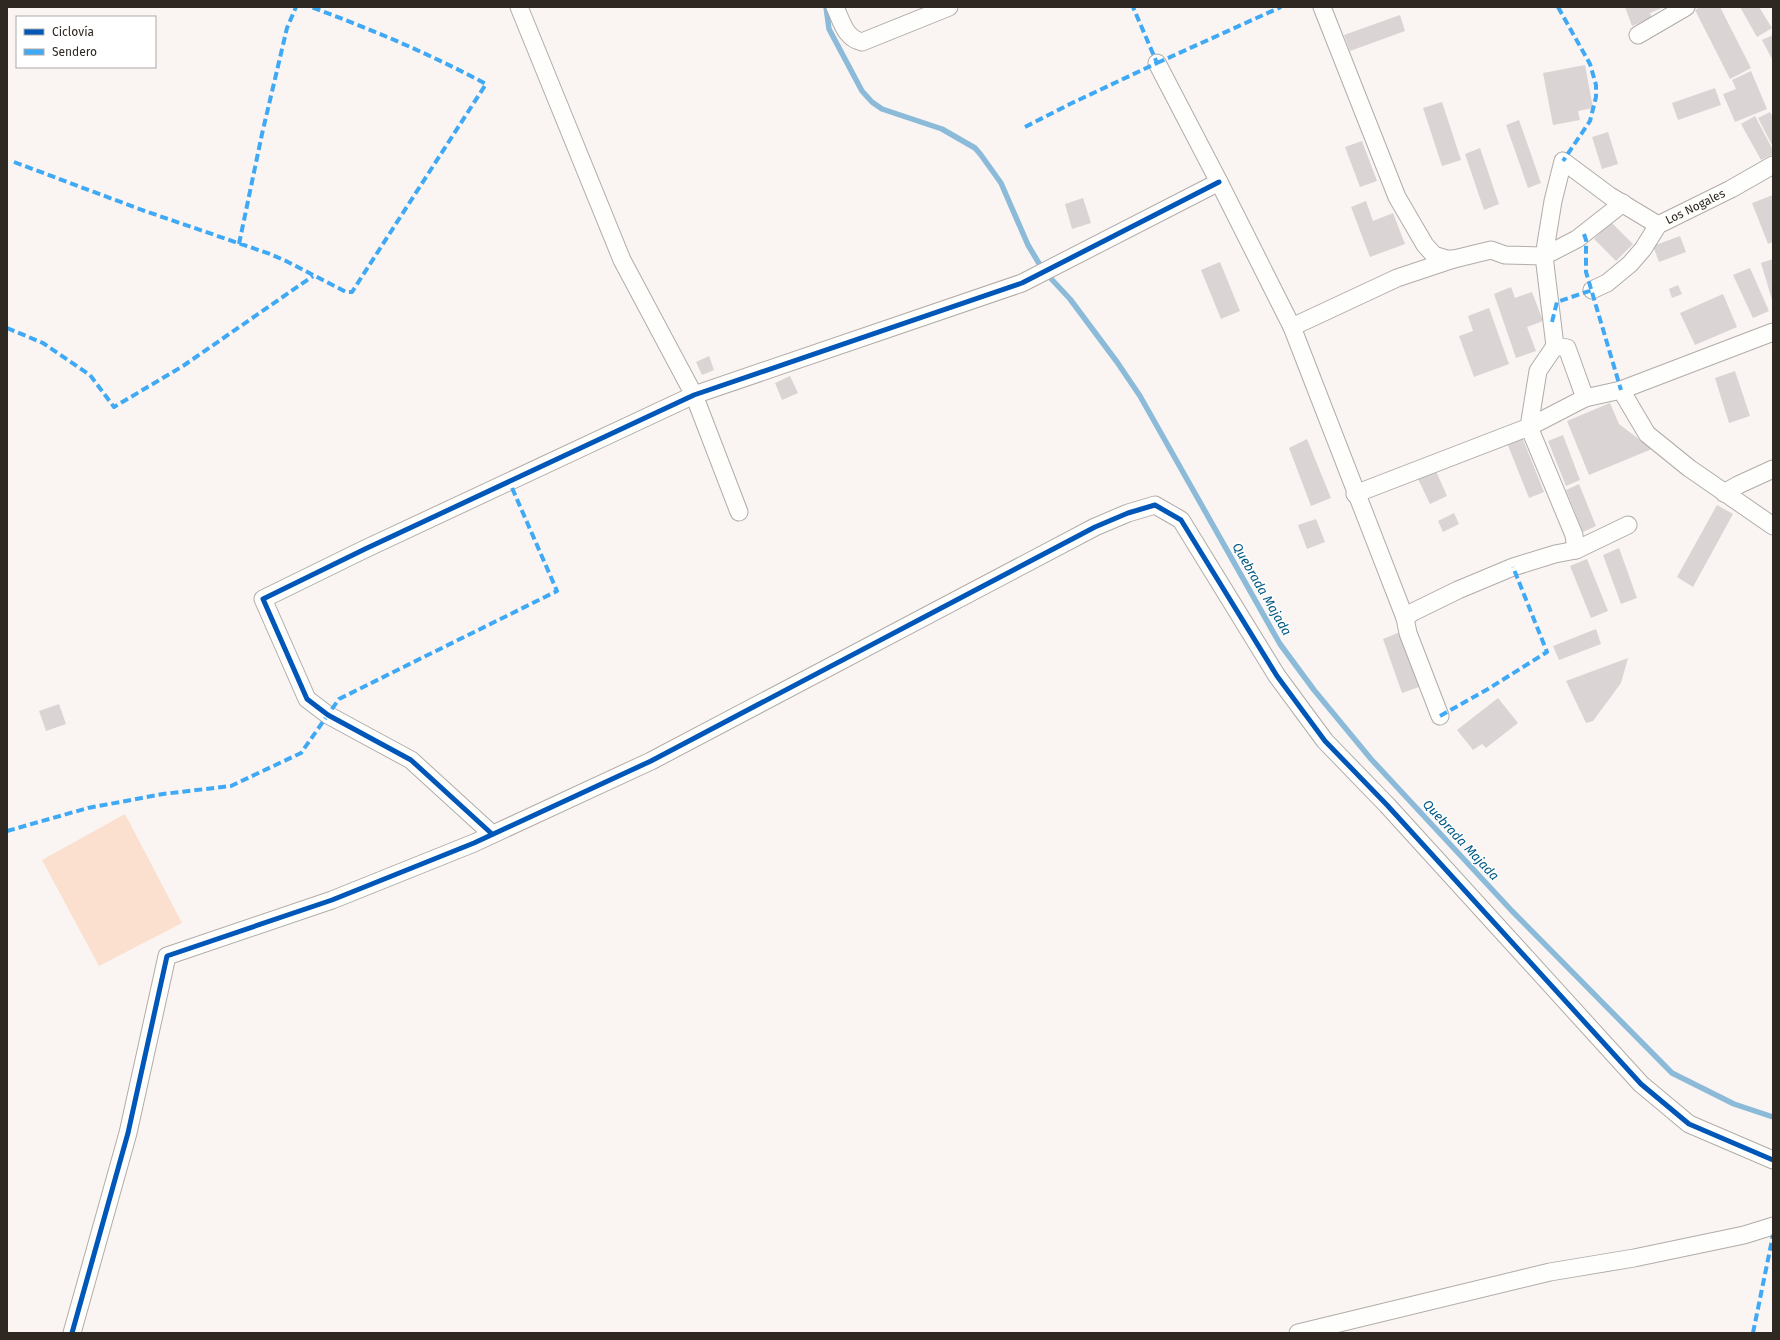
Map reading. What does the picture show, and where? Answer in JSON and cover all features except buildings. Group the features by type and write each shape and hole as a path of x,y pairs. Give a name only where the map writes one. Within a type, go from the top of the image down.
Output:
{"street":[{"path":"520,7 622,260 694,394 739,512"},
{"path":"835,7 848,35 854,40 862,42 949,7"},
{"path":"1322,7 1389,177 1405,212 1430,251 1440,258 1454,259"},
{"path":"1638,35 1686,7"},
{"path":"1157,63 1292,326 1355,494 1405,618 1412,642 1440,716"},
{"path":"1576,550 1574,535 1529,427 1538,371 1555,346 1544,256 1553,201 1563,161 1623,203 1658,225"},
{"name":"Los Nogales","path":"1592,290 1607,283 1630,264 1643,249 1658,225 1732,189 1773,165"},
{"path":"492,834 411,760 328,715 307,699 263,599 365,549 694,394 1022,283 1219,182"},
{"path":"1292,326 1397,278 1454,259 1491,250 1504,255 1544,256 1577,239 1623,203"},
{"path":"1355,494 1529,427 1585,398 1621,390 1773,332"},
{"path":"1555,346 1567,348 1585,398"},
{"path":"1621,390 1647,434 1689,468 1773,526"},
{"path":"1724,493 1773,469"},
{"path":"72,1333 128,1133 167,956 332,900 492,834 651,761 1095,527 1128,513 1156,506 1181,520 1277,676 1325,740 1387,805 1641,1084 1689,1124 1773,1160"},
{"path":"1405,618 1413,612 1458,590 1513,567 1555,554 1576,550 1628,525"},
{"path":"1298,1333 1550,1272 1634,1258 1744,1235 1773,1226"}],"shaded area":[{"path":"125,814 182,923 99,966 42,860"}],"waterway":[{"name":"Quebrada Majada","path":"826,7 829,29 862,91 872,102 882,109 942,129 975,148 981,155 1001,183 1028,245 1043,270 1070,299 1117,362 1140,396 1280,644 1314,690 1371,759 1512,911 1672,1073 1734,1104 1773,1117"}],"marked path":[{"path":"239,244 262,134 287,28 296,7"},
{"path":"14,162 142,210 270,254 346,292 352,292 486,84 400,42 311,7"},
{"path":"1025,127 1157,63 1133,7"},
{"path":"1157,63 1281,7"},
{"path":"1558,7 1590,64 1596,85 1596,97 1590,121 1563,161"},
{"path":"1584,234 1586,240 1586,272 1621,390"},
{"path":"7,328 43,343 90,375 114,407 183,366 313,276"},
{"path":"1552,322 1557,302 1592,290"},
{"path":"7,831 88,808 163,794 231,786 301,753 339,699 557,591 509,481"},
{"path":"1440,716 1488,689 1547,652 1513,567"},
{"path":"1753,1333 1773,1235"}],"cycle path":[{"path":"492,834 411,760 328,715 307,699 263,599 365,549 694,395 1022,283 1219,182"},
{"path":"72,1333 128,1133 167,956 332,900 474,843 651,761 1095,527 1128,513 1155,505 1181,520 1277,676 1325,741 1387,805 1641,1084 1689,1124 1773,1160"}]}
